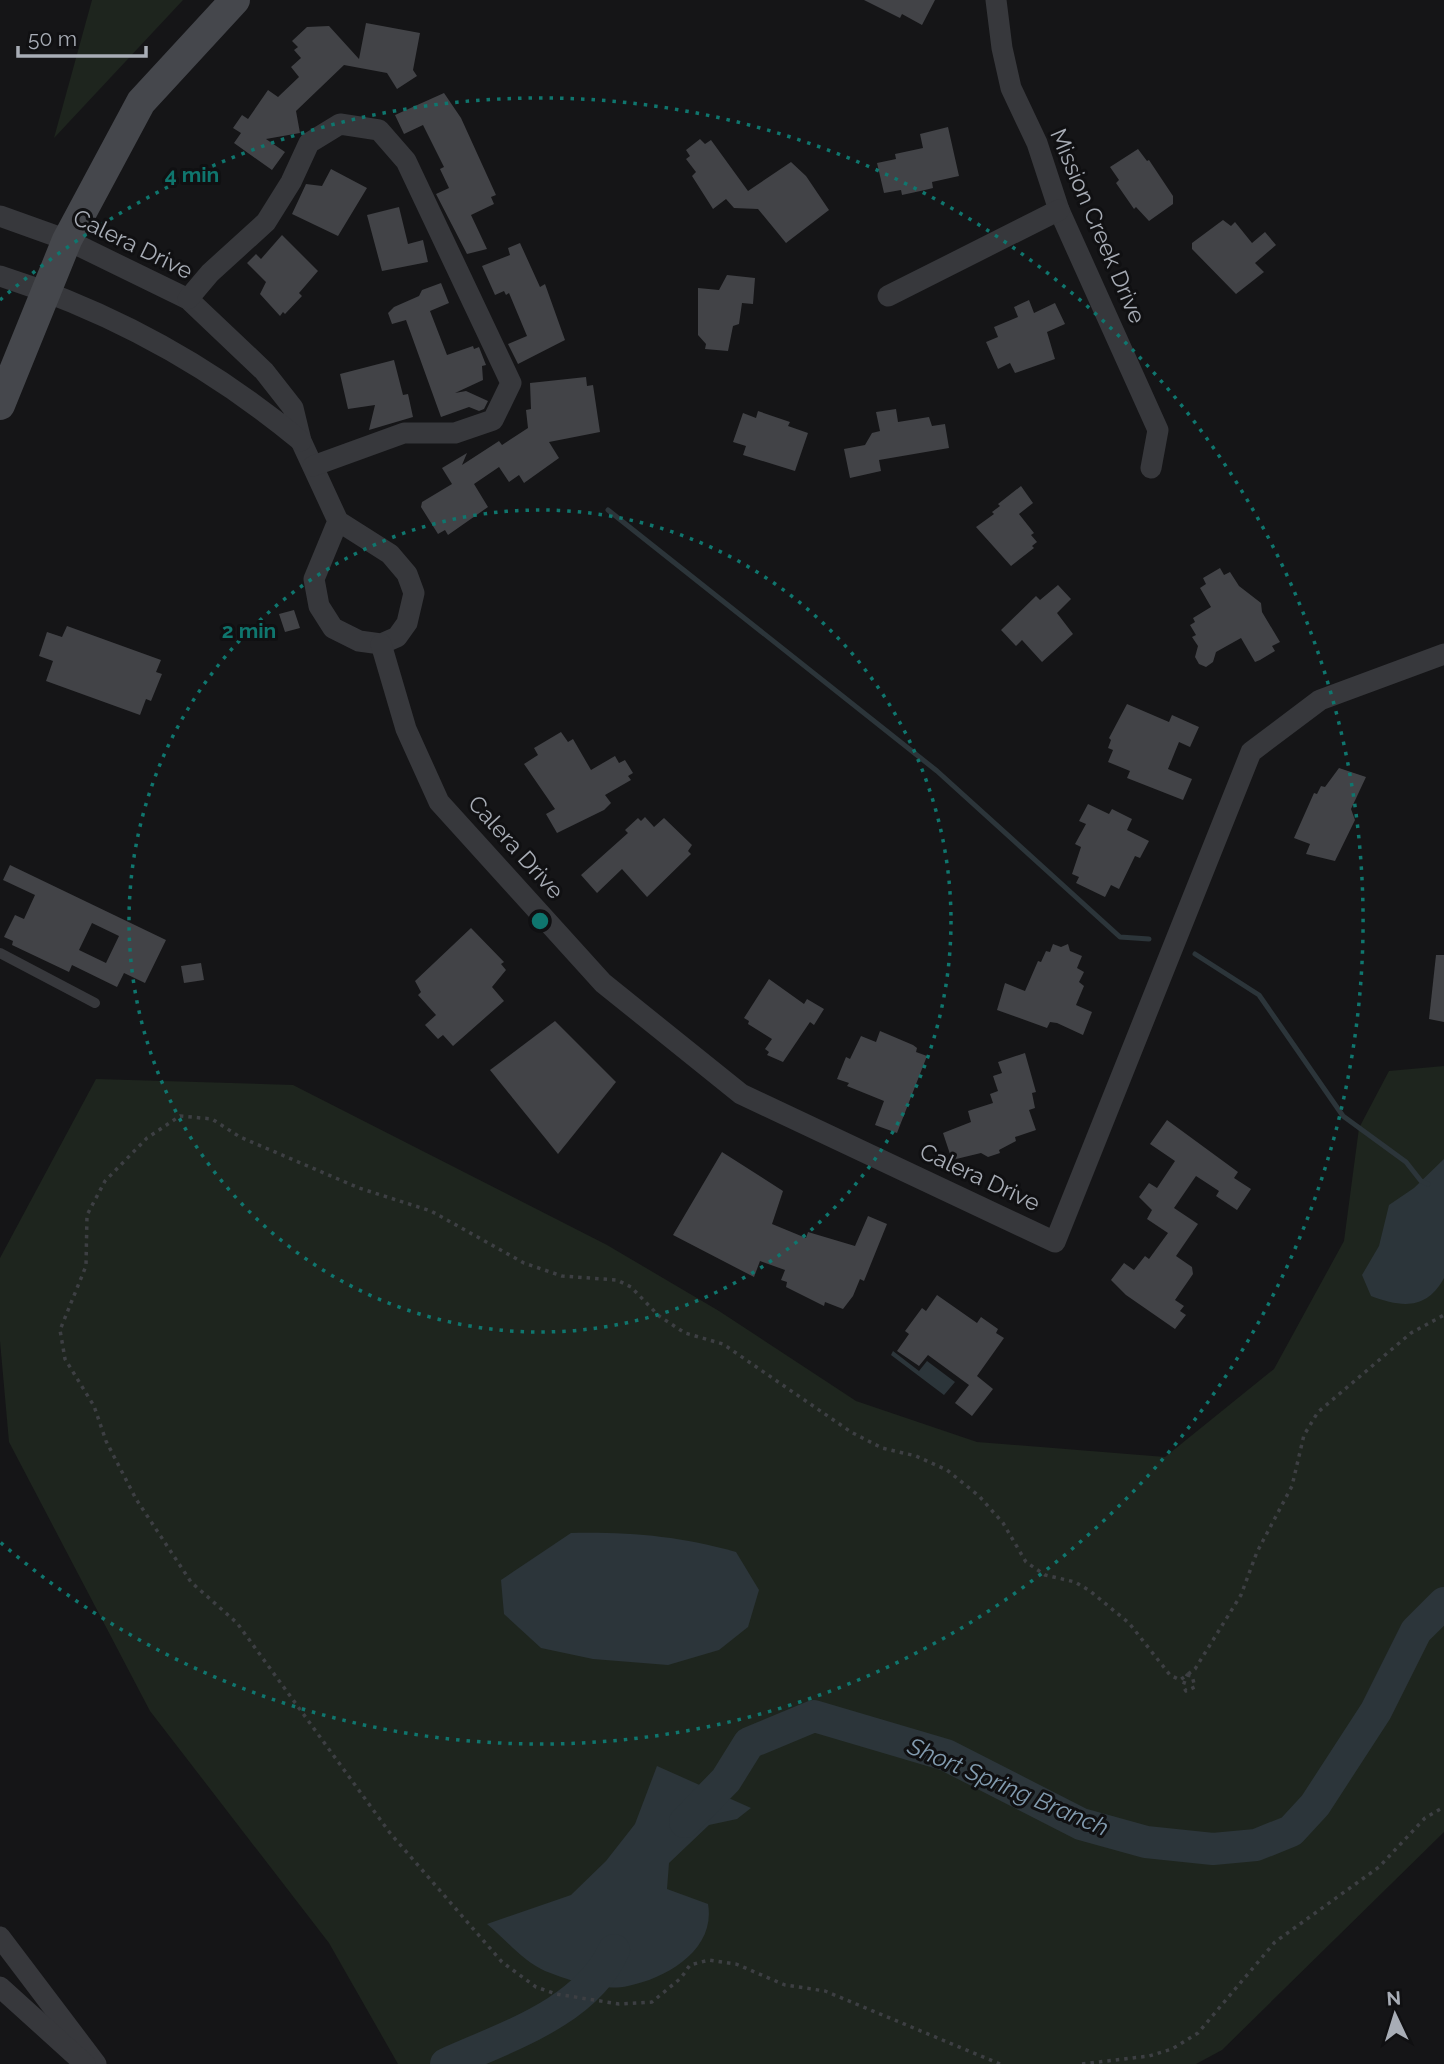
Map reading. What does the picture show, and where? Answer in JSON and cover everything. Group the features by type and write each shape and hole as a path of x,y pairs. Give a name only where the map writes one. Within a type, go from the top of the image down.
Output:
{"street":[{"path":"0,405 67,240 141,102 235,0"},
{"name":"Mission Creek Drive","path":"996,0 1002,48 1011,88 1037,142 1059,210 1158,430 1151,468"},
{"path":"188,299 210,273 266,222 291,182 309,143 340,124 379,130 407,162 512,383 493,420 455,433 404,433 313,466"},
{"path":"888,296 1059,210"},
{"name":"Calera Drive","path":"0,216 67,240 188,299 264,371 293,408 301,440 338,521"},
{"name":"Calera Drive","path":"0,276 47,291 188,359 255,403 301,440"},
{"path":"338,521 390,554 407,574 414,593 407,623 397,637 381,644 359,641 333,628 318,606 314,579 338,521"},
{"name":"Calera Drive","path":"381,644 406,729 439,802 603,983 741,1094 1055,1242 1251,752 1320,700 1444,654"},
{"path":"0,1937 96,2064"},
{"path":"0,1987 85,2064"}],"lane":[{"path":"0,953 95,1003"}],"path":[{"path":"1000,2064 835,1995 785,1985 736,1964 709,1960 690,1965 681,1978 652,2002 619,2004 556,1994 536,1987 502,1962 390,1833 237,1623 191,1583 136,1499 114,1458 94,1406 65,1359 60,1330 86,1266 87,1215 105,1181 147,1138 180,1116 212,1119 240,1138 359,1188 431,1211 524,1263 562,1276 617,1280 631,1287 659,1316 685,1333 723,1345 851,1432 882,1448 916,1455 947,1470 979,1496 1003,1522 1026,1562 1045,1575 1075,1582 1090,1591 1129,1623 1170,1675 1180,1680 1195,1668 1241,1595 1257,1552 1292,1486 1304,1435 1318,1412 1411,1333 1444,1315"},
{"path":"1187,1675 1192,1676 1195,1687 1186,1691 1183,1686 1187,1675"},
{"path":"1082,2064 1149,2056 1172,2049 1198,2032 1276,1942 1379,1867 1425,1818 1444,1807"}],"shaded area":[{"path":"92,0 183,0 54,138"},
{"path":"1444,1066 1444,1832 1222,2050 1196,2064 398,2064 329,1943 150,1711 9,1442 0,1341 0,1258 96,1079 293,1085 607,1245 719,1311 856,1401 977,1442 1165,1457 1274,1369 1344,1241 1359,1128 1389,1071"},
{"path":"1444,1159 1444,1278 1437,1289 1421,1301 1403,1304 1371,1296 1362,1275 1379,1246 1389,1205 1414,1188"},
{"path":"893,1351 919,1371 927,1361 955,1382 944,1395 891,1355"},
{"path":"571,1533 654,1536 736,1552 759,1590 748,1627 719,1650 668,1665 593,1659 541,1648 504,1614 501,1580"},
{"path":"657,1766 751,1808 737,1819 709,1825 669,1863 667,1889 708,1904 708,1920 697,1948 673,1968 628,1986 586,1984 537,1967 487,1924 571,1895 606,1861 635,1824"}],"building":[{"path":"864,0 935,0 922,25 902,14 900,18"},
{"path":"366,23 420,33 413,70 417,76 397,89 387,73 344,65 296,111 300,133 266,139 285,152 272,170 234,143 241,133 233,128 242,115 248,119 268,90 278,97 299,77 291,67 301,58 294,50 298,47 292,41 307,27 329,26 359,59"},
{"path":"444,93 461,118 496,195 491,197 494,204 471,215 487,249 467,254 436,194 449,188 440,169 444,167 423,125 404,134 395,115"},
{"path":"948,127 959,176 932,182 933,188 925,190 902,195 901,190 884,193 877,163 896,159 895,154 923,148 920,134"},
{"path":"700,139 705,144 711,140 748,191 791,162 806,176 829,210 786,243 758,209 734,208 726,199 713,209 692,176 696,172 686,159 690,156 686,150"},
{"path":"1138,149 1147,161 1149,160 1173,196 1173,204 1149,221 1136,207 1134,209 1116,183 1119,180 1110,167"},
{"path":"331,169 367,188 338,236 292,214 306,184 322,186"},
{"path":"399,207 408,244 423,240 428,262 382,271 367,215"},
{"path":"1223,220 1231,226 1235,222 1252,243 1265,232 1276,245 1255,263 1264,272 1236,294 1192,249 1192,243"},
{"path":"282,235 318,271 299,293 302,296 280,316 260,294 266,282 247,263 256,254 261,259"},
{"path":"520,243 540,287 545,284 565,340 518,364 508,344 527,336 509,293 506,295 504,291 495,295 482,266 510,255 508,248"},
{"path":"727,275 755,278 753,304 742,303 739,324 733,326 728,351 705,349 706,344 698,335 698,288 719,290"},
{"path":"441,283 449,303 430,311 447,355 473,346 474,349 479,347 486,365 482,366 483,380 455,393 466,391 488,401 484,409 479,411 469,407 441,417 406,320 392,324 388,313 394,307 419,296 422,290"},
{"path":"1029,300 1034,313 1055,303 1065,324 1047,332 1055,359 1015,373 1010,363 998,369 986,342 998,337 994,327 1018,317 1014,307"},
{"path":"394,360 403,395 408,394 413,417 369,430 375,405 348,409 340,374"},
{"path":"586,377 587,386 593,385 600,432 549,442 559,458 524,483 519,475 509,482 499,467 474,484 488,507 448,535 445,530 438,534 421,507 422,502 452,484 442,468 467,453 462,465 499,441 502,445 528,428 526,410 531,409 530,383"},
{"path":"896,409 898,422 929,417 932,426 945,424 949,448 879,460 881,471 850,478 844,449 865,445 872,433 880,431 876,412"},
{"path":"758,411 790,422 788,426 808,433 795,471 743,455 746,446 733,442 743,413 756,418"},
{"path":"1021,486 1033,503 1019,514 1034,533 1031,535 1037,542 1032,546 1034,548 1011,566 976,527 994,514 992,512 1000,506 998,504"},
{"path":"1220,568 1224,575 1230,572 1239,586 1261,603 1262,612 1280,642 1272,646 1275,651 1260,660 1255,662 1241,638 1216,652 1213,662 1206,667 1199,664 1195,657 1198,646 1192,637 1196,635 1190,625 1195,622 1193,618 1211,607 1200,588 1206,584 1203,578"},
{"path":"1058,585 1071,599 1057,613 1073,634 1042,662 1022,640 1016,646 1001,630 1036,596 1040,600"},
{"path":"294,610 300,628 285,632 279,614"},
{"path":"67,626 161,660 156,672 162,674 151,701 146,699 140,715 46,681 53,661 39,656 47,632 62,637"},
{"path":"1127,704 1169,722 1172,715 1199,727 1190,747 1179,742 1168,769 1192,779 1183,800 1127,778 1130,771 1108,762 1113,750 1108,748 1111,740 1109,738"},
{"path":"561,732 568,742 573,739 591,770 615,756 619,763 625,760 633,773 628,776 631,780 605,795 611,803 604,810 557,833 546,814 555,809 524,764 538,755 534,748"},
{"path":"1339,768 1366,777 1351,809 1355,820 1335,861 1306,854 1310,844 1294,838 1314,793 1317,794 1321,786 1325,787"},
{"path":"1088,804 1109,814 1112,809 1132,819 1127,830 1149,841 1140,858 1135,856 1119,889 1111,885 1105,897 1076,883 1079,877 1072,874 1081,847 1075,844 1086,824 1079,821"},
{"path":"645,817 654,827 664,818 692,845 688,851 691,854 647,897 622,869 597,893 581,875 628,833 625,830 638,818 641,821"},
{"path":"10,865 166,940 145,983 124,973 117,987 72,965 69,972 12,945 13,941 4,937 15,915 24,919 35,895 3,880","holes":["92,923 119,936 106,963 79,950"]},
{"path":"471,928 504,962 501,964 506,970 492,987 504,1001 453,1046 443,1035 438,1039 425,1025 436,1015 418,995 421,992 415,981"},
{"path":"1053,944 1061,947 1068,944 1070,951 1082,956 1077,968 1084,972 1079,982 1084,986 1076,1005 1092,1012 1083,1035 1057,1023 1050,1022 1047,1028 997,1010 1005,983 1025,991 1038,961 1041,962 1046,951 1050,952"},
{"path":"1436,955 1444,955 1444,1022 1429,1019"},
{"path":"201,963 204,980 184,983 181,966"},
{"path":"769,979 804,1004 807,999 824,1009 814,1025 810,1022 783,1062 767,1055 769,1052 765,1049 772,1039 748,1024 749,1021 744,1018"},
{"path":"555,1021 616,1082 558,1154 490,1070"},
{"path":"880,1031 913,1045 917,1048 916,1052 927,1056 897,1133 875,1125 884,1101 847,1086 849,1083 837,1079 846,1057 850,1059 861,1036 876,1042"},
{"path":"1025,1053 1036,1092 1032,1093 1035,1108 1029,1110 1036,1130 1015,1137 1016,1141 999,1150 1000,1153 988,1157 981,1153 952,1160 943,1133 971,1122 968,1111 993,1103 990,1094 998,1091 993,1076 1002,1073 998,1062"},
{"path":"1167,1120 1238,1172 1234,1178 1251,1189 1237,1210 1216,1196 1219,1191 1196,1176 1174,1208 1198,1224 1176,1256 1192,1267 1193,1274 1175,1300 1184,1306 1180,1311 1186,1315 1175,1329 1126,1295 1111,1280 1124,1263 1134,1270 1145,1256 1149,1259 1168,1233 1147,1219 1152,1210 1139,1197 1149,1183 1157,1188 1175,1161 1150,1144"},
{"path":"722,1152 783,1191 772,1224 806,1238 808,1232 855,1246 868,1216 887,1224 864,1281 860,1279 853,1296 843,1309 825,1302 824,1306 786,1287 787,1282 781,1280 785,1270 760,1261 754,1277 673,1235"},
{"path":"937,1295 977,1323 981,1317 998,1329 996,1333 1004,1338 977,1376 993,1389 972,1416 955,1403 969,1385 928,1355 919,1366 897,1351 909,1334 905,1331 922,1308 926,1311"}],"waterway":[{"path":"608,510 937,771 1120,937 1149,939"},
{"path":"1195,954 1259,995 1343,1116 1406,1162 1421,1181 1428,1184"},
{"name":"Short Spring Branch","path":"685,1822 726,1780 749,1743 814,1716 946,1755 1081,1824 1146,1842 1213,1849 1256,1845 1291,1831 1315,1805 1376,1711 1416,1631 1444,1603"},
{"name":"Short Spring Branch","path":"446,2064 517,2033 564,2007 584,1991 601,1972 614,1950"}]}
